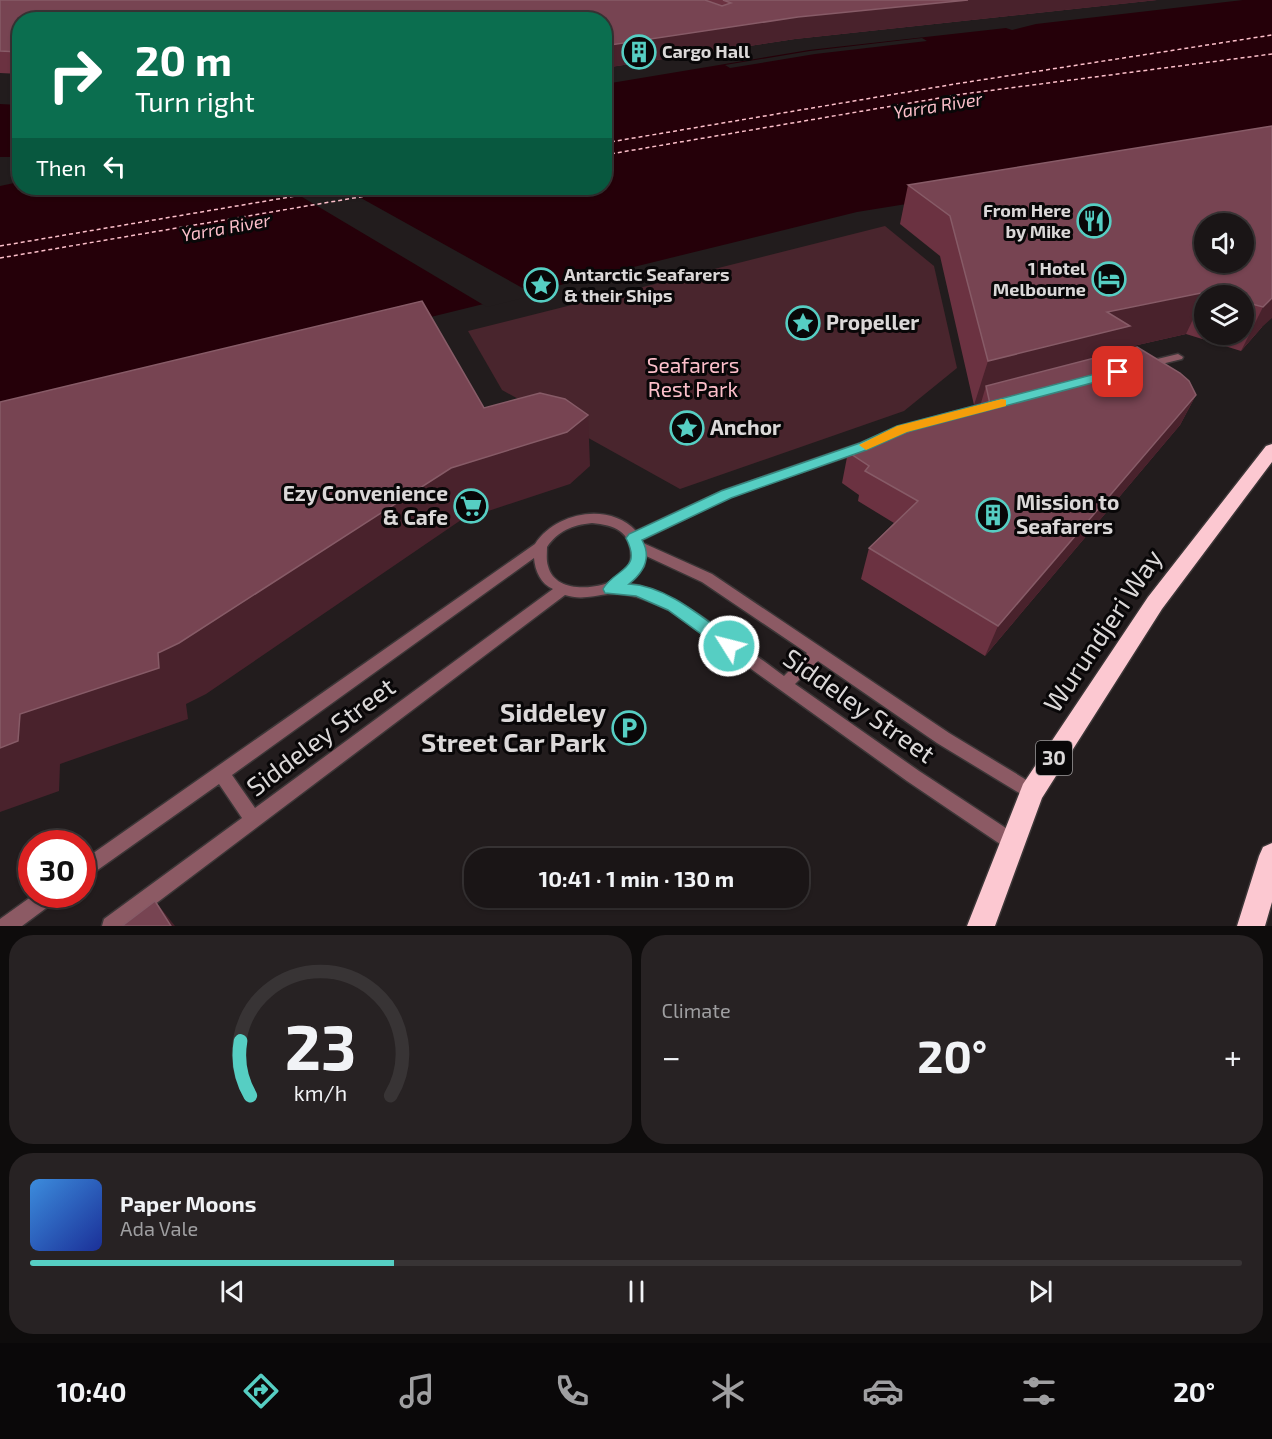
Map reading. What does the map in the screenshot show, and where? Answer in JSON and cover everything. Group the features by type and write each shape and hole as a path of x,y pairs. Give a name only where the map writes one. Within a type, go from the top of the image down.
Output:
{"highway":[{"name":"Wurundjeri Way","path":"981,926 1032,792 1155,603 1272,450"},
{"path":"1251,926 1272,856"}],"street":[{"path":"1128,369 1178,357"},
{"path":"636,542 726,494 865,446 902,429 981,408"},
{"path":"588,518 615,523 636,542 639,559 635,571 611,589 594,593 563,589 550,582 541,571 538,559 540,547 559,526 588,518"},
{"name":"Siddeley Street","path":"636,542 707,578 943,738 1032,792"},
{"name":"Siddeley Street","path":"96,862 540,547"},
{"name":"Siddeley Street","path":"111,926 563,589"},
{"name":"Siddeley Street","path":"611,589 637,590 674,606 784,686 1012,842"},
{"path":"784,686 817,653"},
{"path":"222,774 253,820"},
{"path":"6,926 31,908"}],"green space":[{"name":"Seafarers Rest Park","path":"885,226 934,266 957,368 904,411 680,489 502,390 468,331"}],"water":[{"name":"Yarra River","path":"1243,0 1272,0 1272,145 857,212 0,423 0,186 12,183 12,195 612,195 612,83 809,50 1006,28 1012,30 1036,24"},
{"path":"0,104 12,105 12,157 0,157"}],"pier":[{"path":"922,38 927,41 815,54 730,68 725,65 810,51"},
{"path":"299,195 356,195 535,295 487,307"}],"building":[{"path":"0,0 705,0 722,6 731,3 723,0 968,0 798,17 612,45 612,12 12,12 12,52 0,51"},
{"name":"1 Hotel Melbourne","path":"1272,126 1272,298 1263,307 1254,305 1254,285 1194,285 1194,294 1107,312 1130,326 988,361 950,216 908,185"},
{"path":"422,301 484,408 540,393 565,399 588,415 567,432 451,468 179,643 158,653 159,668 20,714 18,741 0,748 0,402"},
{"name":"Mission to Seafarers","path":"1137,347 1180,373 1189,381 1196,395 998,626 869,548 918,501 865,471 869,466 848,452 990,404 986,386"},
{"path":"155,901 171,926 122,926"}],"ferry route":[{"path":"612,142 955,84 1272,35"},
{"path":"612,154 963,94 1272,54"},
{"path":"0,246 302,195"},
{"path":"0,258 372,195"}],"slow traffic":[{"path":"866,445 902,429 1002,403"}],"place":[{"name":"Cargo Hall","path":"639,52"},
{"name":"From Here by Mike","path":"1094,221"},
{"name":"1 Hotel Melbourne","path":"1109,279"},
{"name":"Antarctic Seafarers & their Ships","path":"541,285"},
{"name":"Propeller","path":"803,323"},
{"name":"Anchor","path":"687,428"},
{"name":"Ezy Convenience & Cafe","path":"471,506"},
{"name":"Mission to Seafarers","path":"993,515"},
{"name":"Siddeley Street Car Park","path":"629,728"}],"route":[{"path":"729,646 674,606 637,590 611,589 625,581 635,571 639,559 638,546 634,538 677,515 726,494 865,446 902,429 1118,372"}]}
